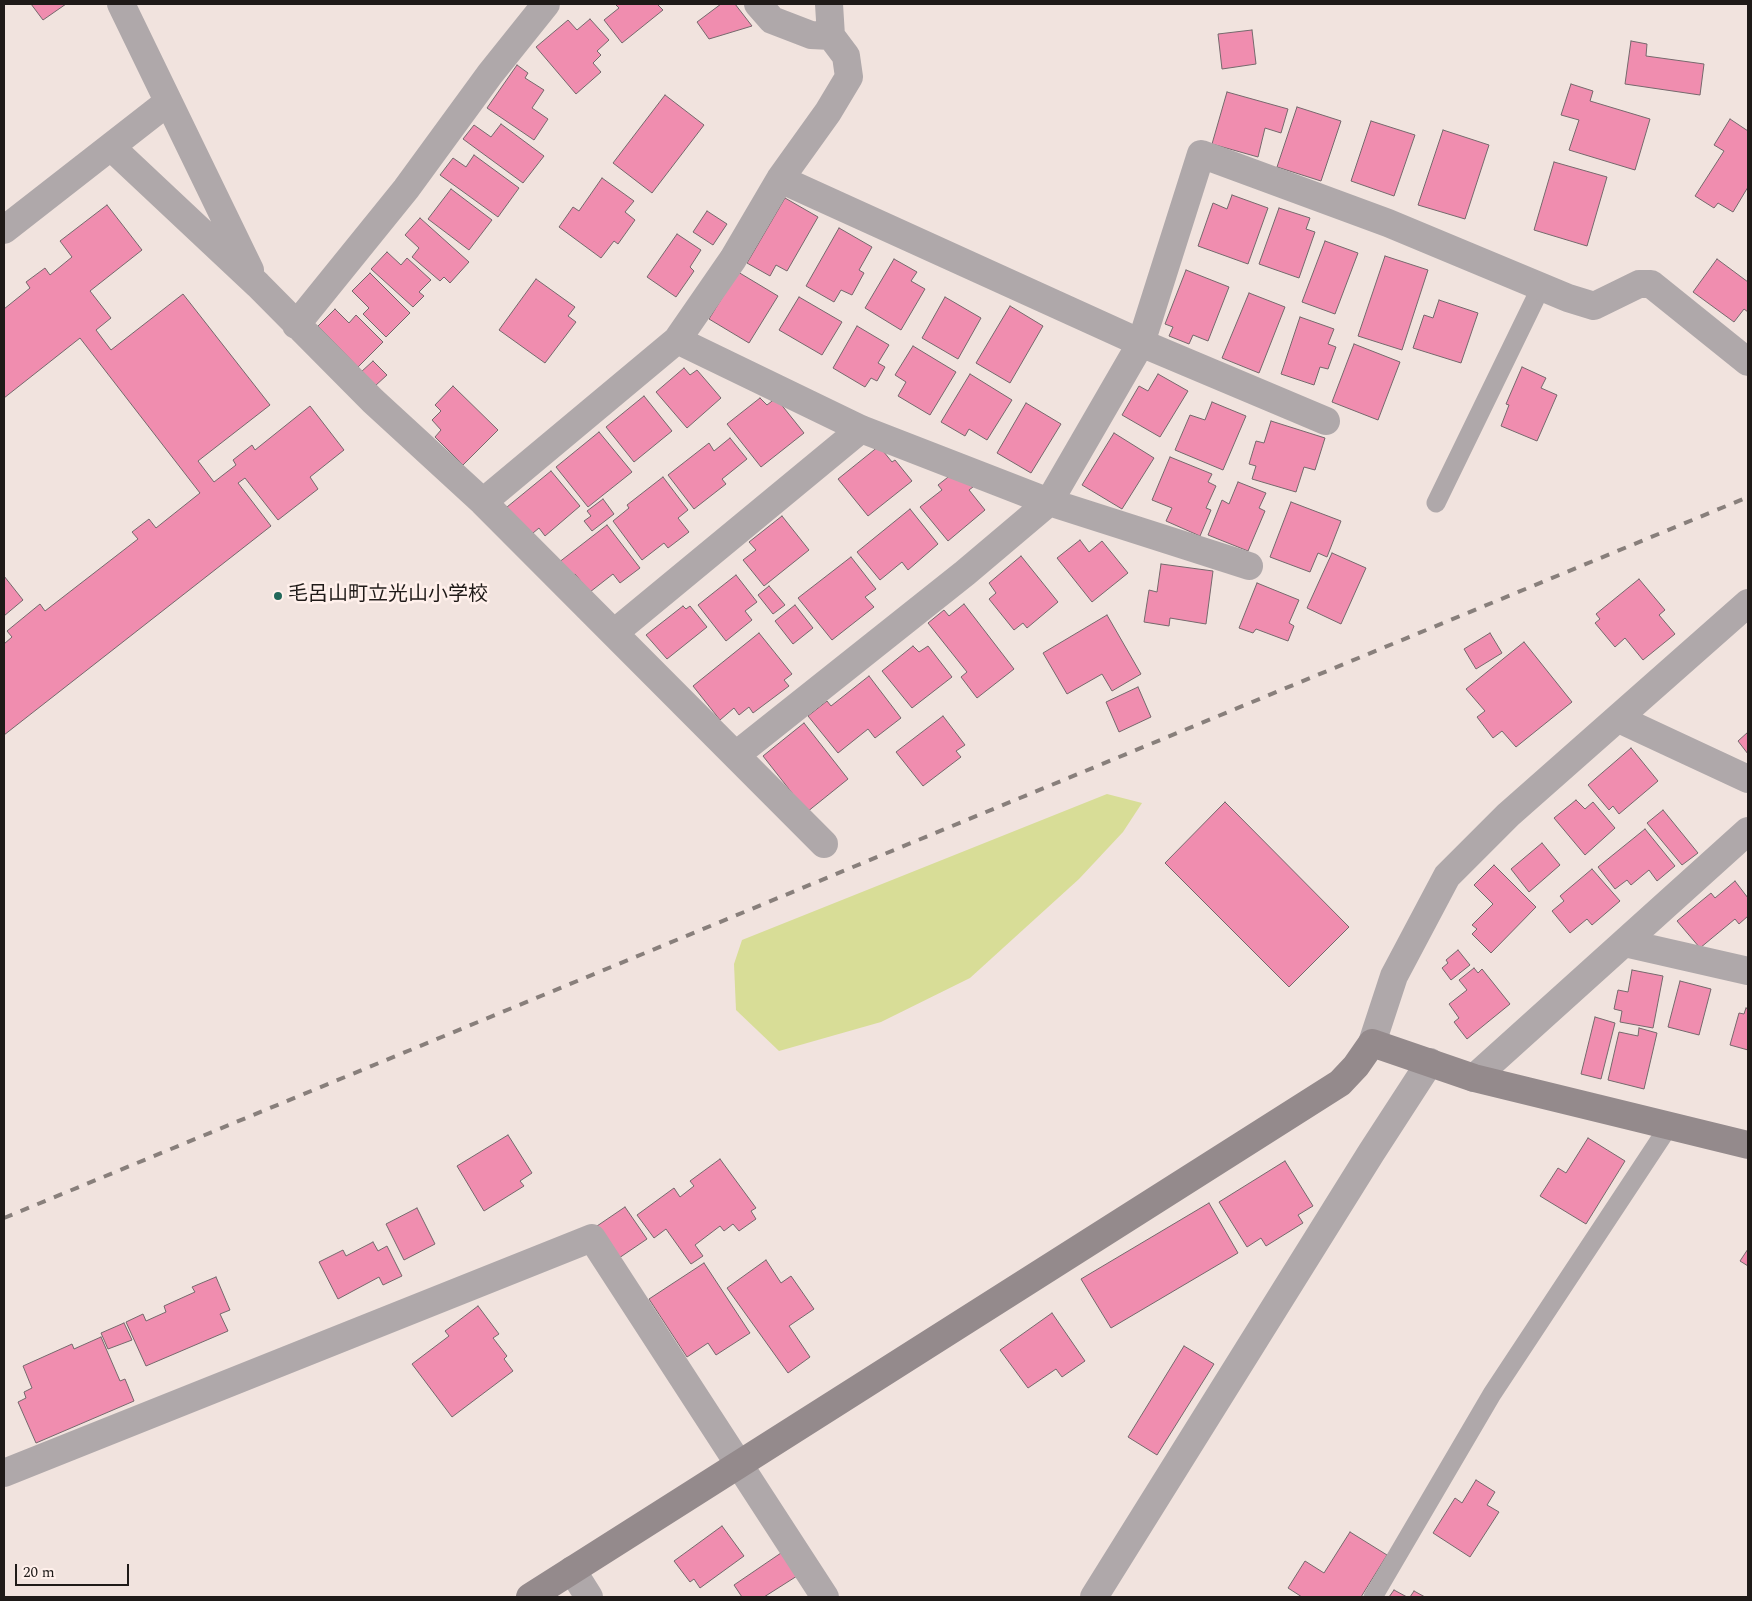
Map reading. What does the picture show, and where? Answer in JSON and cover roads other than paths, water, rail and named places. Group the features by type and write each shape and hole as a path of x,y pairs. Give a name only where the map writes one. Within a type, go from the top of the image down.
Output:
{"street":[{"path":"121,4 258,285"},
{"path":"296,325 406,189 490,74 546,4"},
{"path":"758,4 772,20 811,34 832,36"},
{"path":"483,502 677,340 733,259 780,179 828,112 849,77 846,56 832,36 829,4"},
{"path":"4,230 168,102"},
{"path":"111,147 258,285 374,401 483,502 824,844"},
{"path":"736,755 965,573 1049,502 1141,343 1201,154 1388,223 1540,287 1594,306 1640,284 1652,284 1748,362"},
{"path":"780,179 1141,343 1326,421"},
{"path":"677,340 861,429 1049,502 1249,566"},
{"path":"614,634 861,429"},
{"path":"530,1597 1340,1083 1356,1066 1372,1043 1394,976 1446,876 1508,815 1619,719 1748,603"},
{"path":"1619,719 1748,779"},
{"path":"1474,1078 1748,831"},
{"path":"1625,943 1748,971"},
{"path":"1372,1043 1474,1078 1748,1145"},
{"path":"1094,1597 1371,1153 1430,1062"},
{"path":"4,1473 592,1238 824,1597"},
{"path":"572,1570 589,1597"}],"lane":[{"path":"1436,503 1540,287"},
{"path":"1373,1597 1492,1394 1670,1126"}],"railway":[{"path":"4,1218 1748,497"}],"place":[{"name":"毛呂山町立光山小学校","path":"278,596"}]}
